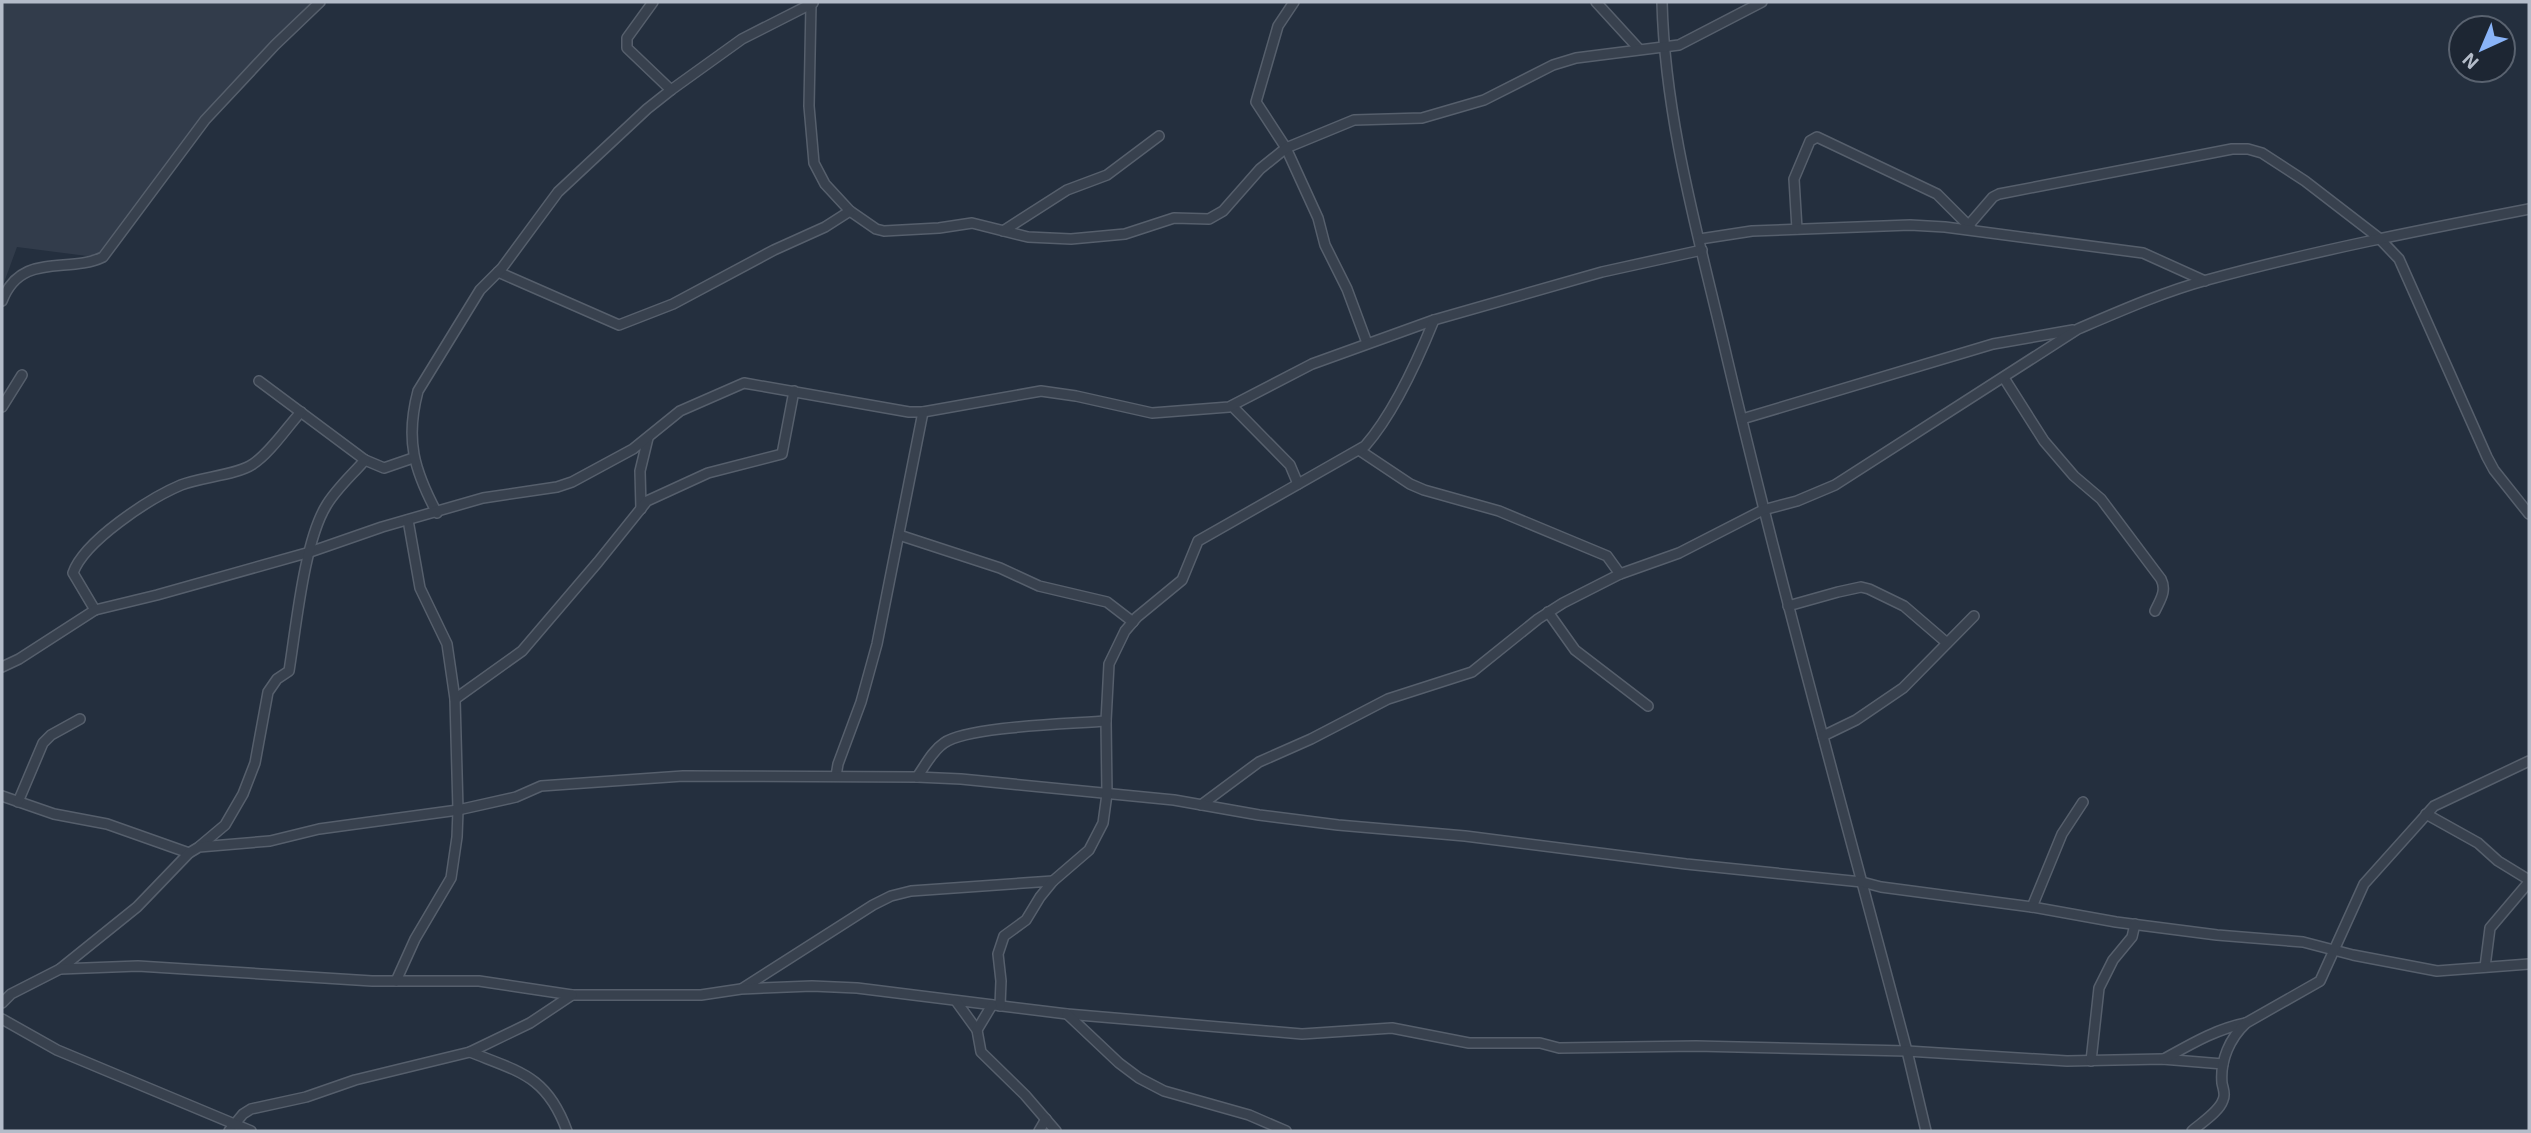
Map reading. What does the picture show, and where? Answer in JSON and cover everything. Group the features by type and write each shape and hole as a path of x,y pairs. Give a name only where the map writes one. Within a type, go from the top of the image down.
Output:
{"street":[{"path":"2,300 13,282 27,272 45,265 91,262 103,257 205,120 275,45 320,2"},
{"path":"653,2 625,43 671,90"},
{"path":"1294,2 1278,26 1256,102 1286,148 1318,218 1325,245 1347,289 1367,343"},
{"path":"1596,2 1639,49"},
{"path":"1662,2 1663,47 1679,149 1702,250 1763,510 1926,1131"},
{"path":"437,513 424,490 413,458 414,406 418,391 480,290 498,272 558,192 647,109 742,38 814,3 809,106 814,163 825,184 850,211 868,226 884,231 972,223 1028,237 1071,239 1125,234 1174,218 1209,219 1223,211 1260,169 1286,148 1344,122 1422,118 1484,100 1553,65 1576,58 1679,45 1762,2"},
{"path":"1003,231 1067,190 1107,175 1159,136"},
{"path":"1797,229 1793,194 1796,170 1810,141 1817,137 1930,189 1970,228"},
{"path":"1970,228 1993,197 1999,194 2219,151 2248,149 2262,153 2305,181 2379,238 2399,259 2487,457 2529,514"},
{"path":"1201,805 1259,762 1311,739 1388,699 1472,672 1548,612 1620,574 1679,553 1763,510 1797,501 1835,485 2078,329 2119,311 2205,281 2379,238 2529,209"},
{"path":"498,272 619,325 673,304 774,250 825,228 850,211"},
{"path":"1700,239 1752,231 1797,229 1910,225 1970,228 2143,253 2205,281"},
{"path":"2,667 95,610 310,552 495,495 557,487 572,482 622,456 680,411 744,383 923,412 1041,391 1152,413 1220,409 1232,406 1312,364 1434,320 1602,272 1702,250"},
{"path":"977,1030 996,1006 1001,981 998,954 1004,936 1032,913 1053,881 1089,850 1102,824 1107,794 1106,721 1109,664 1115,649 1133,622 1182,580 1198,541 1359,450 1369,441 1418,357 1434,320"},
{"path":"1742,419 1993,345 2078,329"},
{"path":"2,407 22,375"},
{"path":"2004,378 2044,440 2074,477 2097,494 2161,579 2164,593 2155,611"},
{"path":"259,381 365,460 384,468 413,458"},
{"path":"455,699 522,651 653,496 694,478 782,454 794,391"},
{"path":"1232,406 1290,465 1298,484"},
{"path":"95,610 73,573 82,558 106,533 135,509 181,485 251,466 301,412"},
{"path":"836,776 877,644 923,412"},
{"path":"641,509 639,471 648,437"},
{"path":"1359,450 1410,484 1424,490 1499,511 1607,556 1620,574"},
{"path":"2,1003 6,996 60,969 137,907 189,853 232,816 255,763 268,692 273,683 289,671 310,552 324,508 365,460"},
{"path":"397,981 415,939 451,878 458,810 455,699 447,644 420,588 408,520"},
{"path":"900,535 1000,568 1039,586 1107,602 1133,622"},
{"path":"1788,606 1861,587 1904,606 1947,643"},
{"path":"1548,612 1575,650 1648,706"},
{"path":"1823,736 1856,720 1890,698 1974,616"},
{"path":"18,802 43,743 51,735 80,719"},
{"path":"917,777 944,743 958,737 988,731 1106,721"},
{"path":"2162,1059 2210,1033 2227,1026 2246,1023 2316,985 2364,884 2426,814 2442,801 2482,786 2529,761"},
{"path":"199,847 270,841 319,829 458,810 516,797 541,786 683,776 917,777 1107,794 1338,825 1465,836 1686,864 1862,881 1881,887 2135,924 2228,936 2287,940 2437,971 2529,964"},
{"path":"2,796 54,814 107,824 189,853"},
{"path":"2032,907 2062,834 2083,802"},
{"path":"2426,814 2478,843 2498,861 2529,881 2490,928 2485,967"},
{"path":"741,989 891,896 911,891 1053,881"},
{"path":"2091,1061 2099,988 2113,960 2132,937 2135,924"},
{"path":"60,969 138,966 397,981 480,981 572,995 701,995 741,989 812,986 1067,1014 1302,1034 1392,1028 1469,1043 1540,1043 1559,1048 1696,1046 1907,1051 2091,1061 2162,1059 2223,1064"},
{"path":"232,1128 243,1114 251,1109 306,1097 355,1080 470,1052 530,1023 572,995"},
{"path":"956,1000 977,1030 981,1052 1025,1095 1056,1131"},
{"path":"1067,1014 1139,1078 1164,1091 1249,1115 1286,1131"},
{"path":"2,1019 57,1050 232,1128 251,1131"},
{"path":"2192,1131 2223,1103 2223,1064 2231,1041 2246,1023"},
{"path":"470,1052 519,1071 533,1080 550,1095 567,1131"},
{"path":"1039,1131 1046,1119"}],"shaded area":[{"path":"2,2 313,2 223,92 100,256 17,247 2,288"}]}
